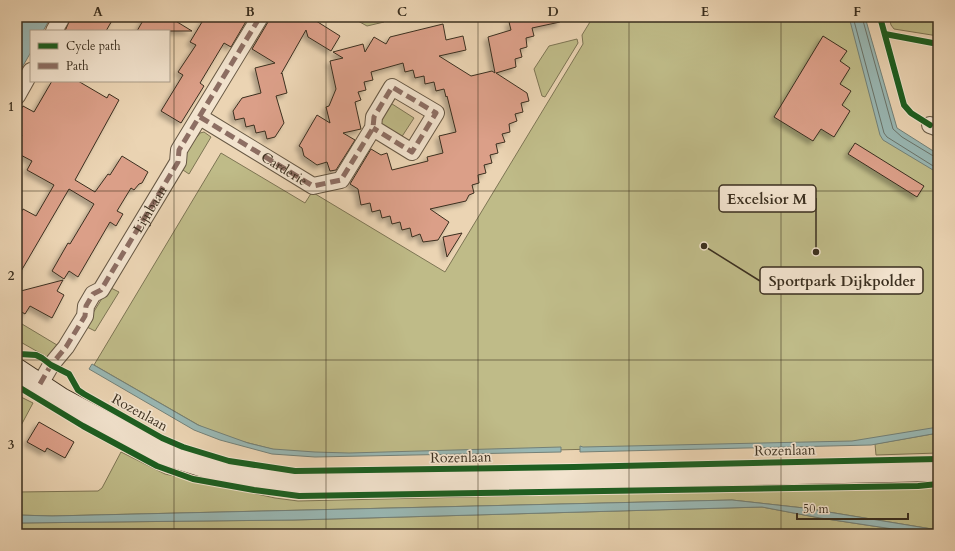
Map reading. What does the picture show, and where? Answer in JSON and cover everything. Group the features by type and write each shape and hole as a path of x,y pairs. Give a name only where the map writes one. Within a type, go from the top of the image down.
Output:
{"street":[{"path":"55,30 62,17"},
{"name":"Lijnbaan","path":"40,384 51,365 66,347 85,316 86,306 93,294 100,290 178,162 179,150 260,17"},
{"path":"17,96 30,73"},
{"name":"Carderie","path":"200,117 313,186 341,180 373,128"},
{"name":"Rozenlaan","path":"17,370 61,399 162,453 226,473 258,480 291,484 938,470"}],"shaded area":[{"path":"357,17 387,17 384,22 367,26 358,21"},
{"path":"593,17 858,17 891,128 938,157 938,431 856,443 339,455 287,453 214,434 94,365 221,153 305,203 312,192 445,272 583,44 582,35"},
{"path":"889,17 907,17 938,22 938,36 894,29 891,25"},
{"path":"577,39 578,43 545,97 542,96 534,69 549,46"},
{"path":"389,102 414,118 401,138 379,127 378,120"},
{"path":"204,132 211,137 189,174 180,168 184,152 194,135 197,137 200,133"},
{"path":"109,287 119,292 95,331 85,326"},
{"path":"17,321 57,345 51,355 47,357 17,340"},
{"path":"17,395 33,403 17,433"},
{"path":"938,433 938,453 876,455 875,444"},
{"path":"121,452 165,474 275,498 298,501 938,486 938,530 804,508 732,500 52,516 17,515 17,492 98,491 102,488"},
{"path":"762,507 820,518 926,534 17,534 17,523 294,520"}],"water":[{"path":"17,17 51,17 44,30 30,30 30,54 17,76"},
{"path":"849,17 865,17 897,128 938,154 938,173 883,140 880,135"},
{"path":"907,17 938,17 938,22"},
{"path":"92,364 198,425 248,443 273,449 349,453 561,447 561,452 315,457 272,454 220,440 194,430 89,369"},
{"path":"938,427 938,433 871,445 580,452 580,446 852,441"},
{"path":"732,500 804,508 938,530 938,534 926,534 820,518 762,507 294,520 17,523 17,515 52,516"}],"building":[{"path":"71,17 114,17 107,30 65,30"},
{"path":"145,17 169,17 192,31 170,30 138,30"},
{"path":"205,17 248,18 231,47 224,43 200,83 204,86 181,123 161,111 183,75 178,72 196,45 190,42"},
{"path":"271,17 314,17 313,19 340,36 331,51 308,37 306,30 281,74 282,73 287,93 276,96 284,123 275,137 267,139 265,131 256,133 254,125 246,127 244,118 235,120 233,111 242,98 261,93 255,68 275,63 252,49"},
{"path":"517,17 560,17 560,22 532,28 534,36 526,38 527,47 520,49 522,57 515,59 516,67 496,73 527,93 529,101 521,103 523,112 515,114 517,121 509,124 510,132 502,134 505,142 496,144 498,153 490,155 492,163 484,165 486,173 478,175 479,183 472,185 474,193 469,195 466,201 430,209 449,222 438,240 423,242 420,234 412,237 410,228 402,230 400,222 392,224 390,216 382,218 380,210 372,212 370,203 361,205 358,189 350,184 371,149 381,155 387,153 392,170 428,161 427,157 443,153 439,136 456,132 444,89 436,91 434,82 425,84 424,76 415,78 413,70 405,72 403,63 371,72 373,80 364,82 366,90 358,92 361,100 355,102 361,129 343,133 355,140 336,170 330,171 327,162 317,165 304,156 302,148 299,146 317,115 330,123 326,107 329,106 336,89 330,61 343,58 333,52 363,44 365,52 374,37 386,44 390,37 443,24 446,40 463,36 466,50 439,56 471,76 492,71 495,73 488,37 511,30 509,22 518,20"},
{"path":"823,36 847,51 840,61 850,68 840,84 851,91 842,105 850,111 834,137 821,129 813,141 774,117"},
{"path":"51,82 80,82 107,98 109,94 119,100 75,180 95,192 108,174 110,175 122,156 148,172 142,183 139,184 134,190 131,188 117,211 123,214 116,226 110,222 78,277 69,271 64,279 52,271 68,243 70,244 94,204 69,189 17,278 17,220 23,209 36,216 54,185 27,170 32,161 17,153 17,144 22,135 17,132 17,116 23,106 34,112"},
{"path":"855,143 924,186 917,197 848,154"},
{"path":"462,233 447,257 443,237"},
{"path":"63,280 57,291 64,295 52,318 30,306 25,314 17,309 17,292"},
{"path":"39,422 74,442 65,458 47,448 45,452 27,442"}],"marked path":[{"path":"40,384 51,365 66,347 85,316 86,306 93,294 101,290 178,162 179,150 260,17"},
{"path":"200,117 313,186 341,180 373,128 374,117 392,87 436,113 412,152 373,128"}],"cycle path":[{"path":"880,17 904,105 911,113 930,125"},
{"path":"885,34 938,44"},
{"path":"17,353 36,355 42,358 51,365 69,374 78,390 84,394 162,438 183,447 229,461 295,471 574,467 938,459"},
{"path":"17,386 83,426 157,466 193,479 254,490 299,496 918,486 938,484"}],"place":[{"name":"Sportpark Dijkpolder","path":"704,246"},
{"name":"Excelsior M","path":"816,252"}]}
